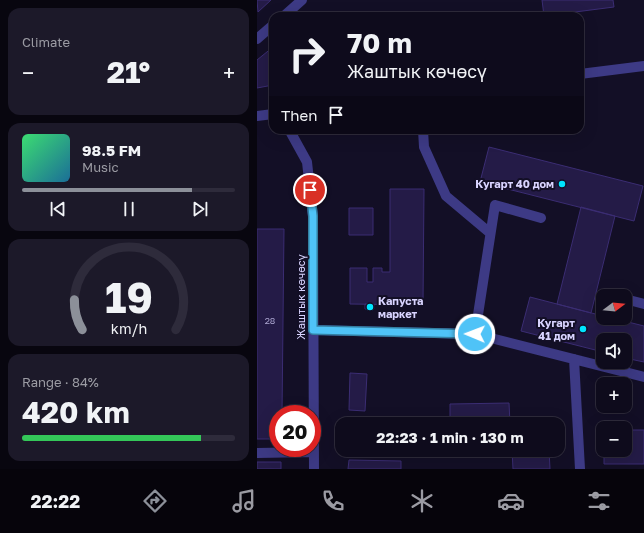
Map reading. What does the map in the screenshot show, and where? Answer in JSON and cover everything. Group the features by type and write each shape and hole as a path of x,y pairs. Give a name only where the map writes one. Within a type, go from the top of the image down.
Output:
{"street":[{"path":"288,12 302,0"},
{"path":"257,39 269,28"},
{"path":"584,74 644,66"},
{"path":"257,116 269,114"},
{"name":"Жаштык көчөсү","path":"292,134 307,162 313,216 314,405"},
{"path":"423,134 424,147 447,196 490,233"},
{"path":"475,334 495,205 541,218"},
{"path":"632,301 644,304"},
{"path":"313,330 475,334 644,377"},
{"path":"574,360 580,469"},
{"path":"257,453 269,453"},
{"name":"Жаштык көчөсү","path":"314,457 314,469"}],"building":[{"path":"257,0 271,0 258,12"},
{"path":"542,0 613,0 614,7 575,12 544,12"},
{"path":"269,50 269,86 257,88 257,60"},
{"name":"Кугарт 40 дом","path":"489,147 643,186 634,221 480,182"},
{"path":"390,189 424,189 423,305 350,304 350,268 367,268 367,282 373,282 373,268 382,268 382,272 390,272"},
{"path":"581,207 615,216 591,313 557,304"},
{"path":"349,208 373,208 373,235 349,235"},
{"path":"257,229 284,229 282,405 269,405 269,439 257,439"},
{"name":"Кугарт 41 дом","path":"530,297 596,314 596,325 632,325 632,323 644,326 644,362 632,359 632,333 596,333 596,350 521,331"},
{"name":"Капуста маркет","path":"365,304 374,305 374,309 365,309"},
{"path":"350,373 367,374 365,411 349,410"},
{"path":"509,403 510,417 450,417 450,404"},
{"path":"632,430 644,430 644,464 604,464 604,457 632,457"},
{"path":"512,457 549,457 550,469 513,469"},
{"path":"349,460 401,461 401,469 348,469"},
{"path":"257,462 281,462 281,469 257,469"}],"place":[{"name":"Кугарт 40 дом","path":"562,184"},
{"name":"Капуста маркет","path":"370,307"},
{"name":"Кугарт 41 дом","path":"583,329"}],"route":[{"path":"310,190 313,216 313,330 475,334"}]}
